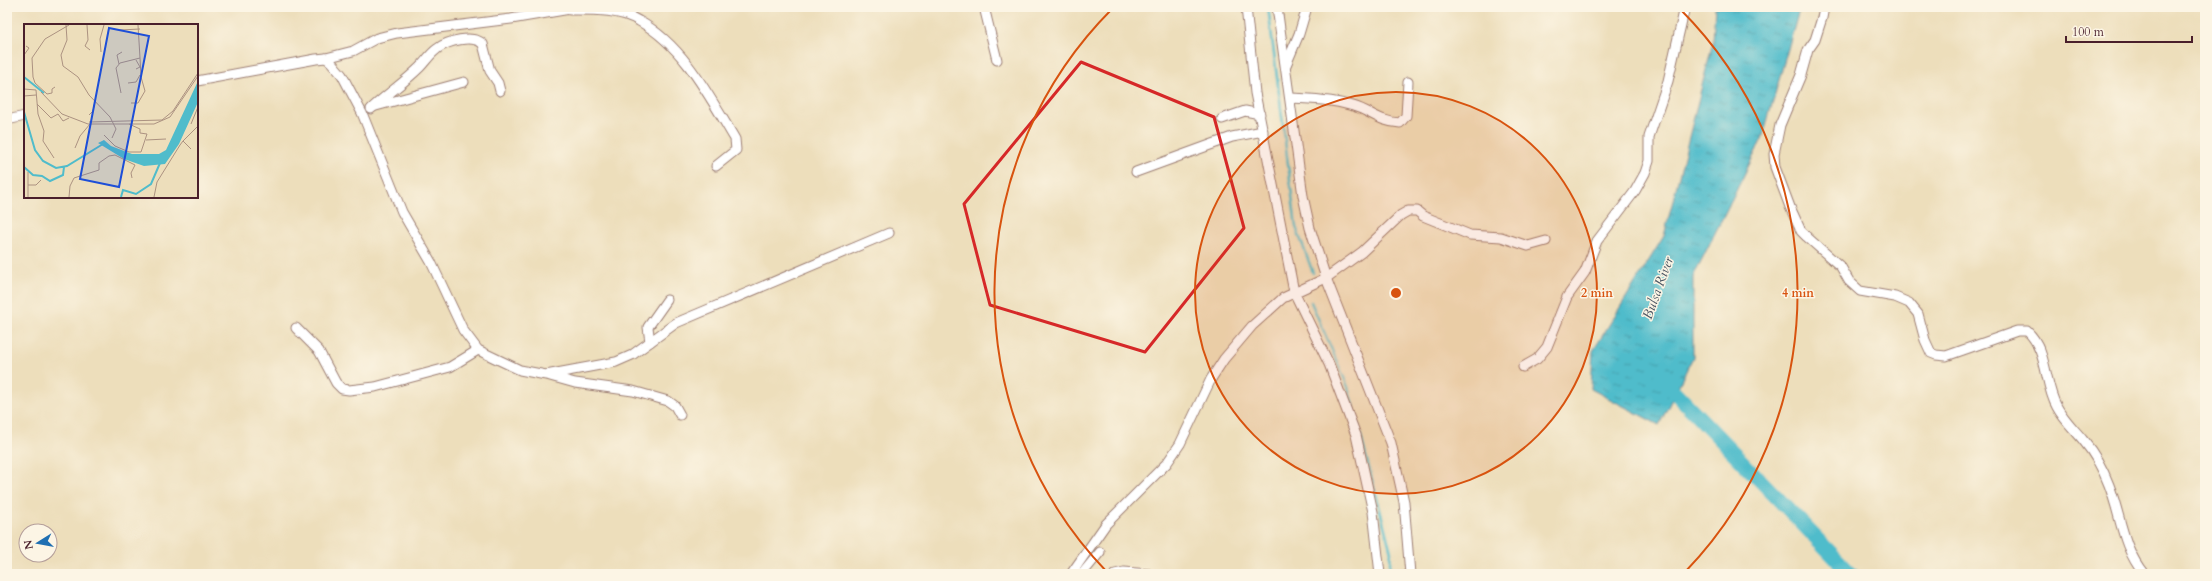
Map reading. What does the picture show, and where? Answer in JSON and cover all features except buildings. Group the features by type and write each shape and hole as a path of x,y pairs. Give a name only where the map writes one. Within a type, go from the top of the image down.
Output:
{"street":[{"path":"984,7 997,60"},
{"path":"1246,7 1260,114 1294,292 1329,364 1356,435 1373,512 1380,574"},
{"path":"1277,7 1306,208 1314,245 1391,443 1405,509 1410,574"},
{"path":"1286,65 1299,34 1307,7"},
{"path":"1523,367 1537,359 1547,347 1568,298 1585,272 1597,241 1635,191 1645,173 1649,161 1649,137 1668,81 1685,7"},
{"path":"1824,7 1815,40 1808,50 1801,75 1780,125 1774,154 1775,167 1801,231 1841,267 1855,288 1870,294 1894,296 1909,303 1918,314 1925,340 1931,353 1936,356 1946,356 2017,331 2027,331 2032,335 2045,368 2056,406 2071,428 2093,454 2109,485 2129,552 2144,574"},
{"path":"198,81 326,58 353,51 377,38 397,33 575,8 598,10 639,20 678,51 736,139 736,150 716,166"},
{"path":"362,113 371,108 421,67 437,49 444,45 466,40 474,39 483,44 489,67 498,83 500,91"},
{"path":"326,58 342,76 362,113 402,212 430,262 463,330 478,350 508,366 575,383 633,391 668,401 675,406 680,415"},
{"path":"371,108 398,99 464,82"},
{"path":"1291,98 1339,102 1355,106 1387,123 1400,123 1406,116 1408,82"},
{"path":"1222,119 1245,112 1260,114"},
{"path":"7,120 24,116"},
{"path":"1136,172 1232,137 1263,131"},
{"path":"1071,574 1106,524 1167,463 1180,444 1211,379 1224,359 1252,326 1275,304 1294,292 1326,278 1362,252 1408,210 1416,211 1423,216 1470,235 1501,237 1528,246 1546,241"},
{"path":"546,375 616,362 632,355 676,323 889,233"},
{"path":"650,342 648,327 667,300"},
{"path":"296,328 319,351 336,384 342,389 349,390 375,387 450,367 478,350"},
{"path":"1082,574 1100,552"},
{"path":"1115,574 1124,572 1149,574"}],"highlighted area":[{"path":"1081,62 1214,117 1244,228 1145,352 990,305 964,204"}],"water":[{"path":"1715,7 1800,7 1762,139 1693,277 1693,357 1659,425 1591,389 1593,351 1664,236 1713,42"}],"waterway":[{"path":"1268,7 1296,227 1313,273"},
{"path":"1311,302 1348,387 1391,552 1389,574"},
{"name":"Bulsa River","path":"1661,378 1851,574"}]}
